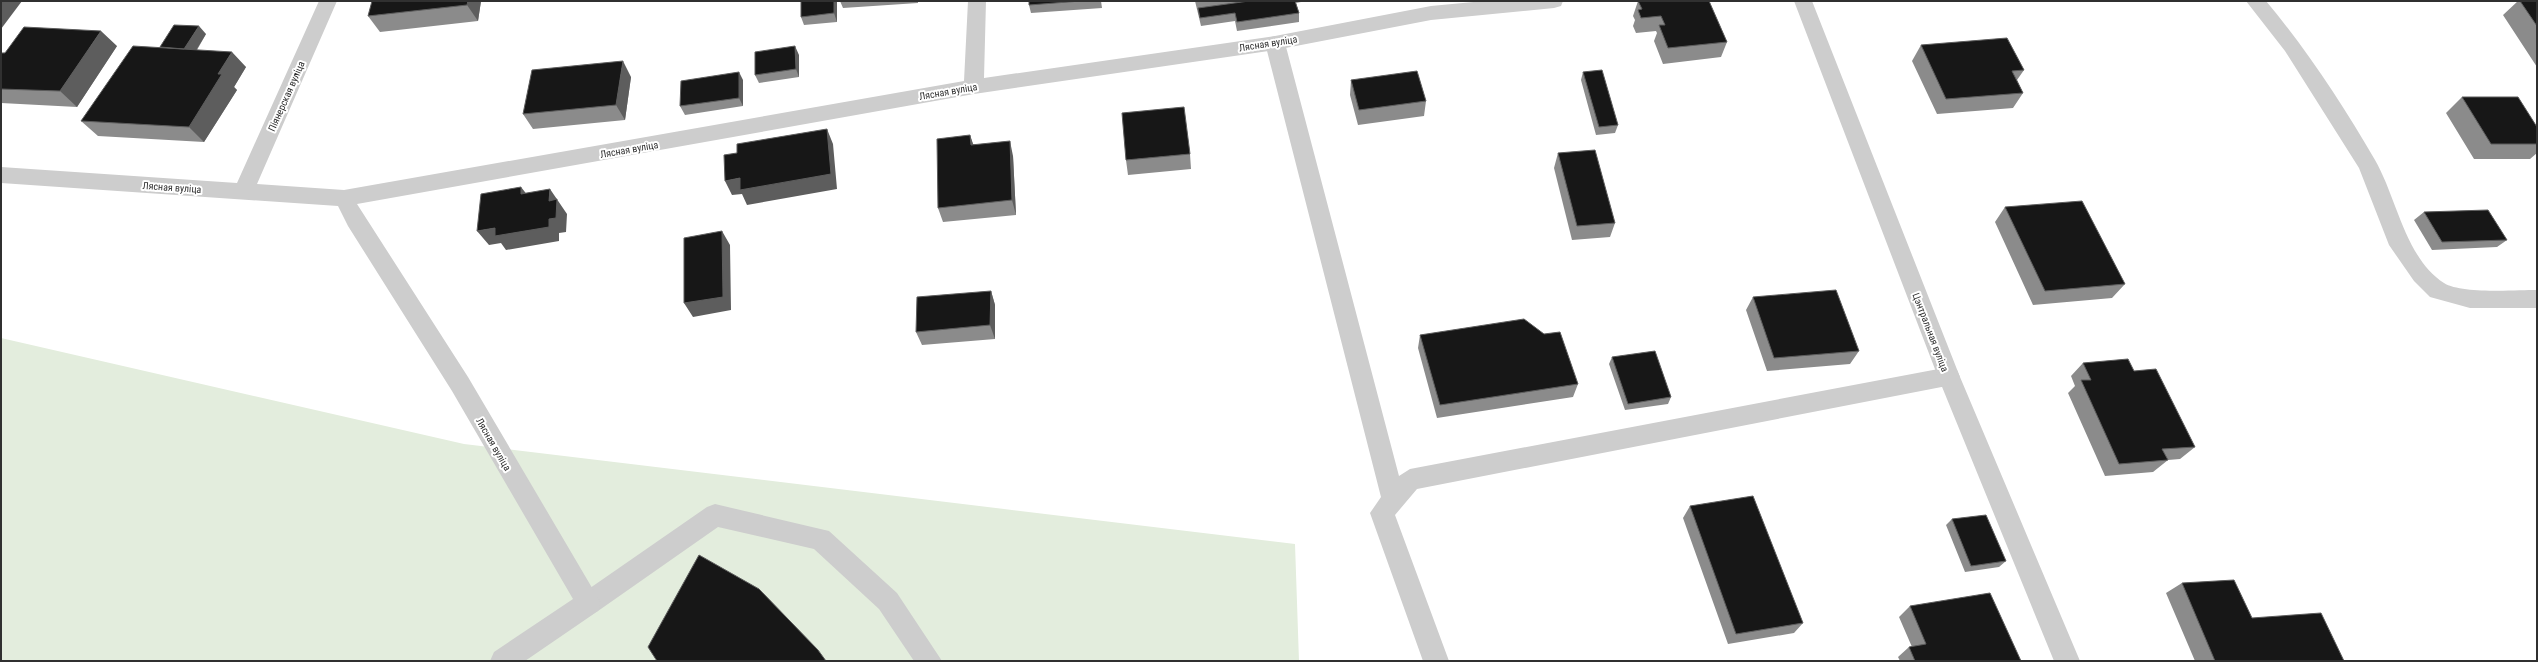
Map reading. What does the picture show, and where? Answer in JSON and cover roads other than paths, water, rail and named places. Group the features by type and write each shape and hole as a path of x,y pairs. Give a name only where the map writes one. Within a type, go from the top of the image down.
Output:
{"street":[{"name":"Піянерская вуліца","path":"243,192 328,1"},
{"path":"974,87 977,1"},
{"name":"Лясная вуліца","path":"1,175 344,198 974,87 1275,43 1431,13 1554,1"},
{"name":"Цэнтральная вуліца","path":"1803,1 1949,377 2067,661"},
{"path":"2255,1 2292,46 2368,166 2400,245 2422,275 2438,291 2470,299 2537,299"},
{"path":"1275,43 1394,499"},
{"name":"Лясная вуліца","path":"344,198 355,220 460,384 527,501 589,602"},
{"path":"1436,661 1382,513 1410,480 1949,377"},
{"path":"503,661 715,515 821,539 888,601 929,661"}]}
